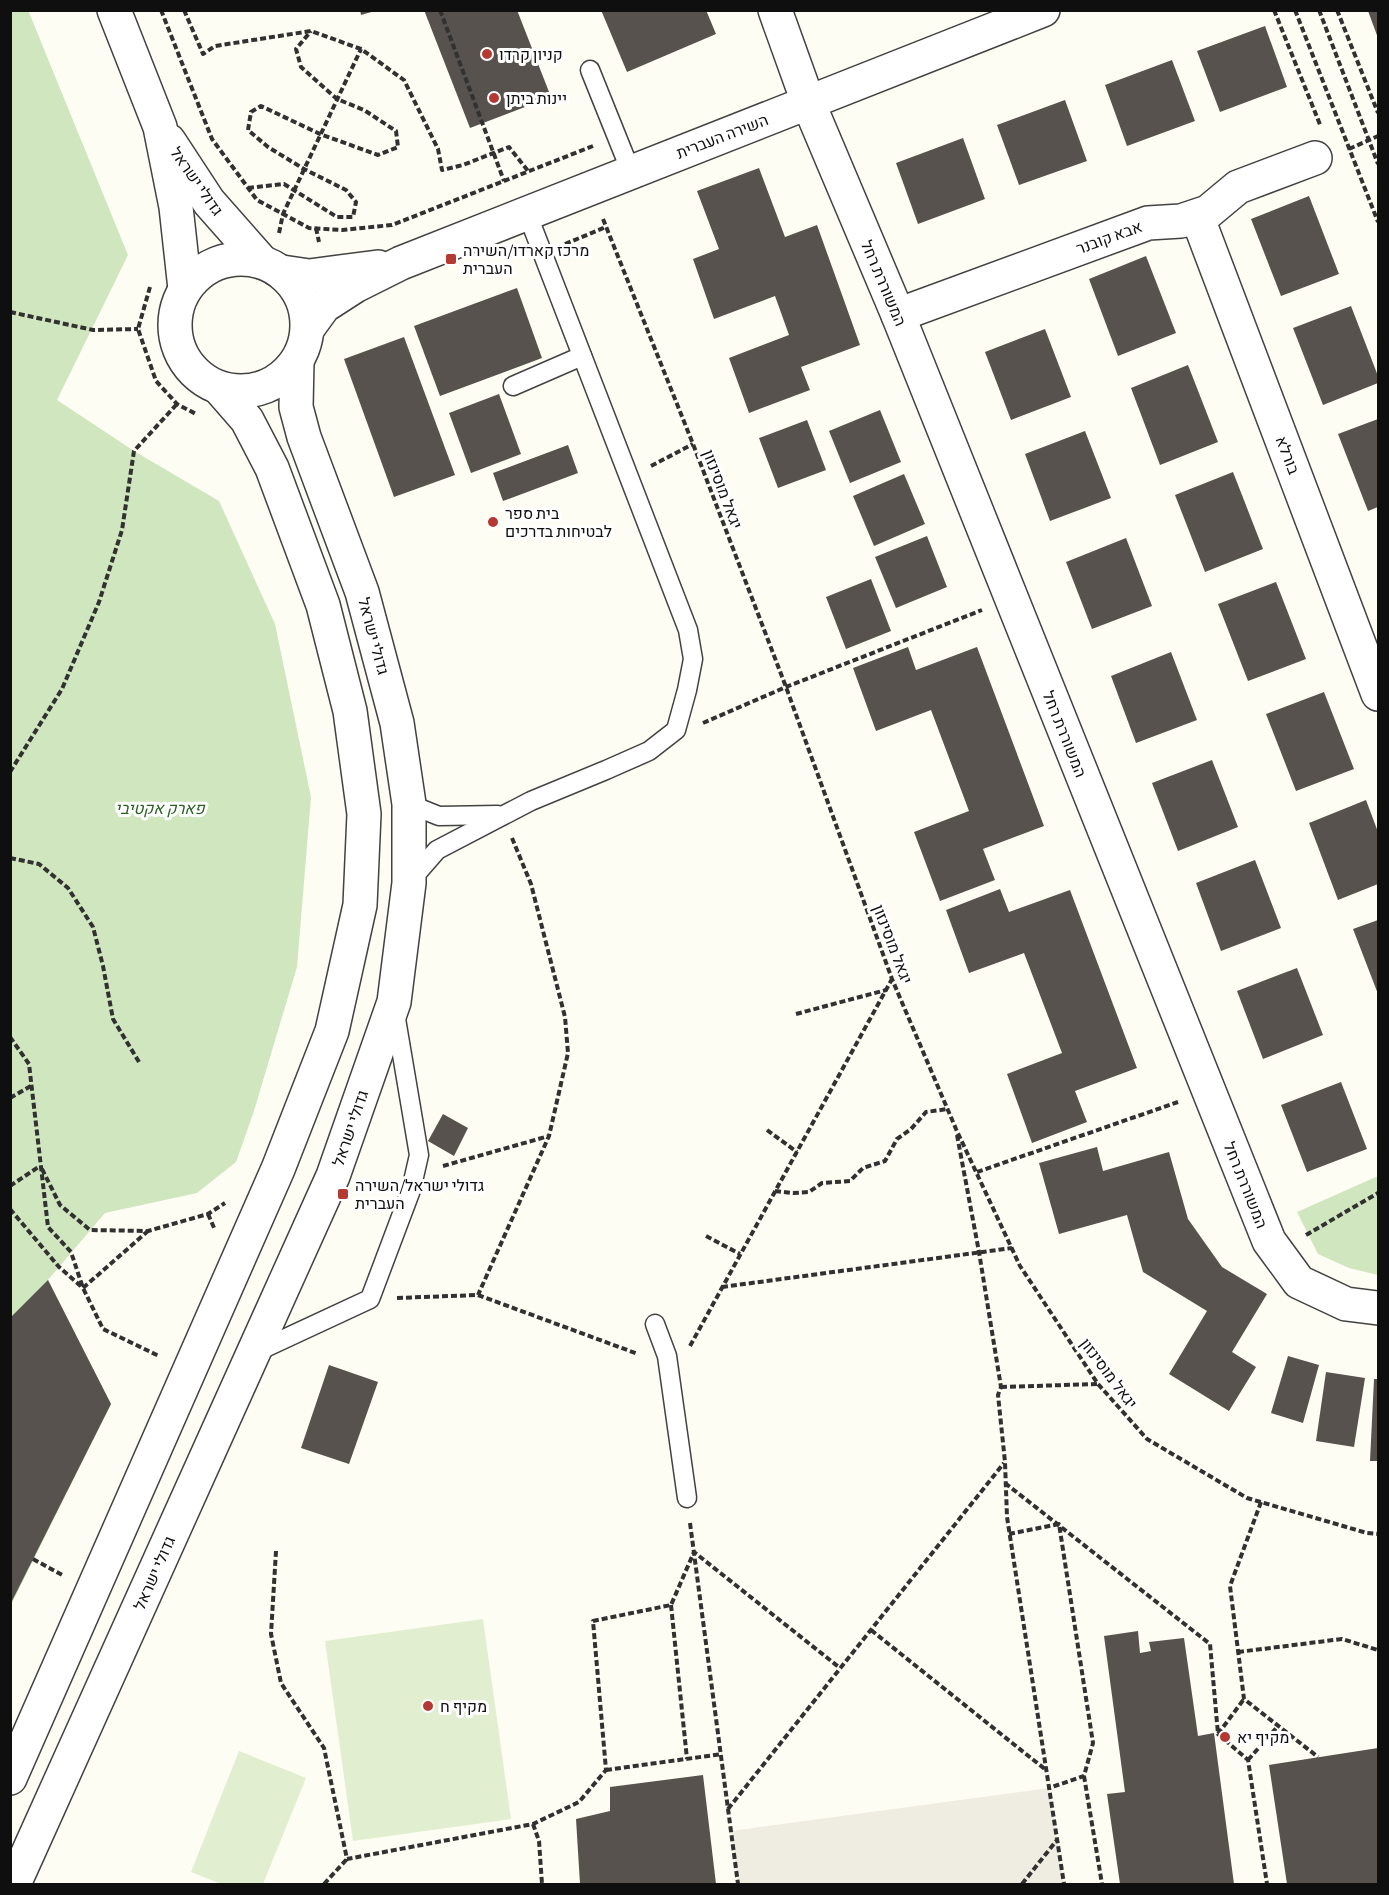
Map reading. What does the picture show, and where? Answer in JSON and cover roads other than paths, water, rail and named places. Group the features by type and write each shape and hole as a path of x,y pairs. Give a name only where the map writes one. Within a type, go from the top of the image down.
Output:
{"street":[{"name":"גדולי ישראל","path":"114,10 159,127 176,207 184,289"},
{"name":"המשוררת רחל","path":"775,10 808,102 898,315 1269,1241 1299,1282 1346,1304 1378,1308"},
{"name":"השירה העברית","path":"308,328 324,306 356,286 401,263 808,102 1008,17 1043,10"},
{"name":"גדולי ישראל","path":"159,127 209,202 271,266"},
{"name":"אבא קובנר","path":"898,315 1148,223 1181,221 1208,212 1238,187 1319,145"},
{"name":"בורלא","path":"1197,216 1378,694"},
{"path":"239,258 271,266 293,283 301,297 308,328 305,345 297,361 282,377 264,388 242,392 220,389 203,380 188,365 178,348 174,328 176,308 184,289 199,273 218,262 239,258"},
{"name":"השירה העברית","path":"271,266 309,276 401,263"},
{"name":"גדולי ישראל","path":"14,1884 333,1176 394,1002 409,883 408,804 397,723 362,592 304,437 296,407 297,361"},
{"path":"10,1778 278,1169 332,1031 360,904 364,814 350,711 323,605 272,468 247,420 220,389"}],"lane":[{"path":"590,69 631,172"},
{"path":"409,883 437,850 502,814 648,751 676,730 693,659 688,630 527,213"},
{"path":"513,386 582,356"},
{"path":"408,804 439,816 502,814"},
{"path":"254,1353 370,1299 408,1199 419,1155 394,1002"},
{"path":"655,1324 667,1356 687,1498"}],"place":[{"name":"קניון קרדו","path":"487,54"},
{"name":"יינות ביתן","path":"494,98"},
{"name":"מרכז קארדו/השירה העברית","path":"451,259"},
{"name":"בית ספר לבטיחות בדרכים","path":"493,522"},
{"name":"גדולי ישראל/השירה העברית","path":"343,1194"},
{"name":"מקיף ח","path":"428,1706"},
{"name":"מקיף יא","path":"1225,1737"}],"park label":[{"name":"פארק אקטיבי","path":"160,808"}]}
